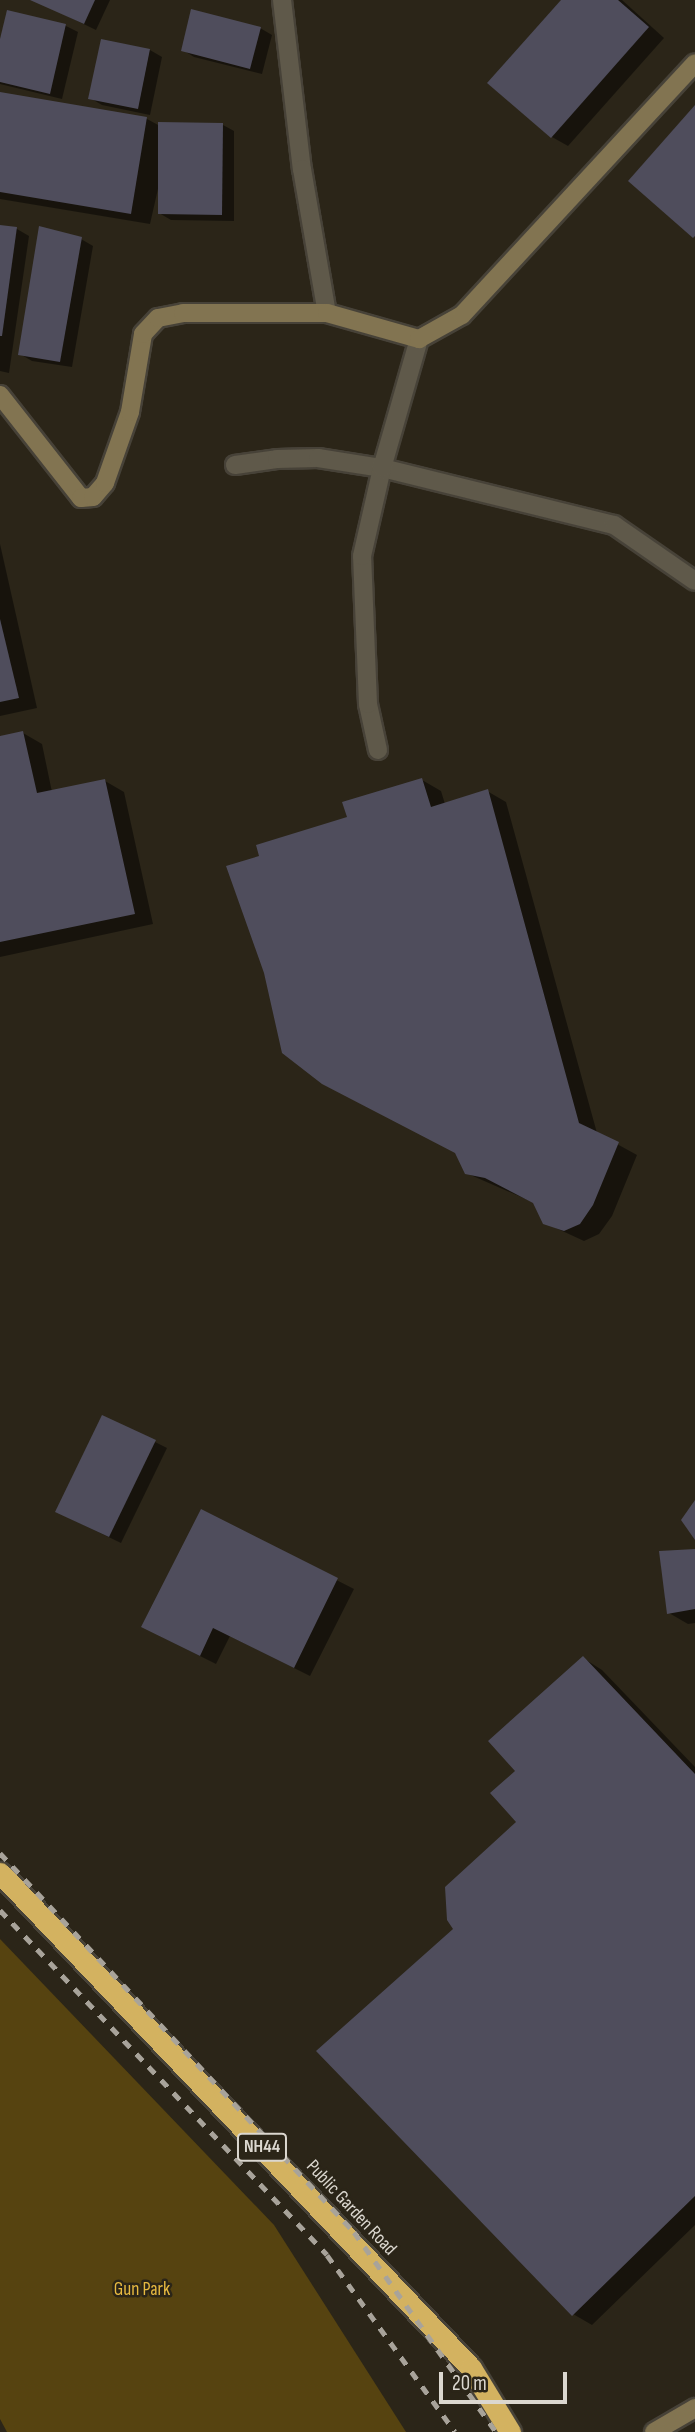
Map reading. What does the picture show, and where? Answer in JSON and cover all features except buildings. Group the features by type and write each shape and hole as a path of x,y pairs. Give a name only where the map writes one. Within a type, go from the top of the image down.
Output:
{"highway":[{"name":"Public Garden Road","path":"0,1873 471,2368 510,2432"}],"street":[{"path":"282,0 302,169 327,313"},
{"path":"378,750 369,704 362,556 382,468 419,339 462,315 695,63"},
{"path":"0,395 81,498 93,497 105,482 130,412 143,334 158,318 183,313 327,313 419,339"},
{"path":"235,465 277,459 318,458 382,468 614,525 695,581"},
{"path":"654,2432 695,2408"}],"green space":[{"name":"Gun Park","path":"0,1939 274,2225 406,2432 7,2432 0,2419"}],"railway":[{"path":"0,1853 354,2232 496,2432"},
{"path":"0,1910 327,2255 455,2432"}]}
